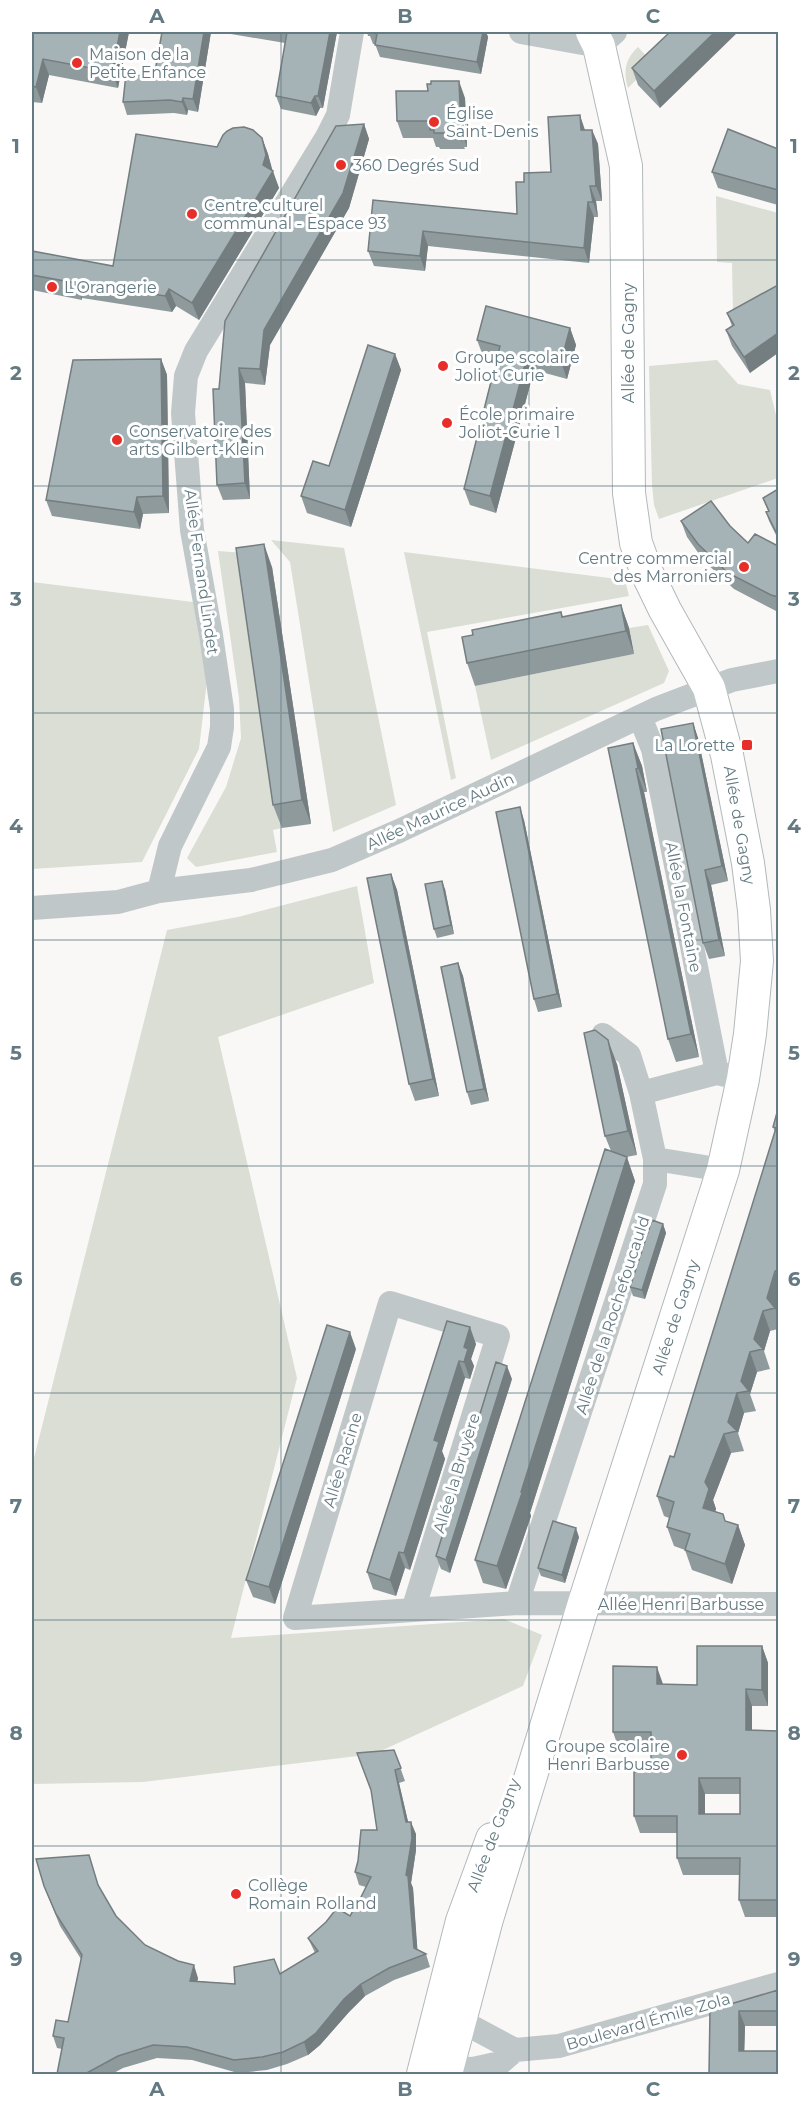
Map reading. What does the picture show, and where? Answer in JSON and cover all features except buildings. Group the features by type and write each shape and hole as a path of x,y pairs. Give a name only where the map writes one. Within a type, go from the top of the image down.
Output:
{"main road":[{"name":"Allée de Gagny","path":"437,2065 459,2020 487,1919 584,1603 723,1170 730,1076 750,1034 757,961 748,863 727,755 709,688 665,610 647,573 636,543 629,493 626,166 602,36"},
{"name":"Allée de Gagny","path":"437,2065 468,1901 562,1653 584,1603"}],"street":[{"name":"Allée Fernand Lindet","path":"159,891 170,846 219,747 222,727 222,709 212,635 192,530 183,413 186,376 196,351 327,137 338,115 352,32"},
{"path":"521,32 602,36"},
{"name":"Allée Maurice Audin","path":"32,908 118,903 159,891 251,880 332,860 640,717 732,680 778,671"},
{"name":"Allée la Fontaine","path":"640,717 653,749 730,1076"},
{"name":"Allée Maurice Audin","path":"32,891 117,886 159,891"},
{"name":"Allée de la Rochefoucauld","path":"517,1603 655,1184 654,1159 641,1093 629,1055 603,1035"},
{"path":"641,1093 730,1076"},
{"path":"654,1159 723,1170"},
{"name":"Allée Racine","path":"295,1618 390,1303 498,1336"},
{"name":"Allée la Bruyère","path":"413,1610 498,1336"},
{"name":"Allée Henri Barbusse","path":"295,1618 517,1603 778,1605"},
{"name":"Boulevard Émile Zola","path":"437,2065 473,2069 500,2063 515,2050 559,2046 778,1984"},
{"path":"459,2020 515,2050"}],"shaded area":[{"path":"638,47 653,63 628,88 626,66 630,56"},
{"path":"716,196 778,213 778,294 733,316 732,263 717,262"},
{"path":"717,360 738,384 770,390 778,424 778,478 659,519 654,505 652,485 649,366"},
{"path":"271,540 344,548 396,805 333,832 290,562"},
{"path":"218,551 245,553 244,572 282,828 273,830 277,852 196,867 187,858 226,787 241,738 239,698"},
{"path":"404,552 625,580 629,596 427,632 456,778 451,780"},
{"path":"32,582 193,602 207,680 199,749 142,862 32,869"},
{"path":"648,625 669,671 664,683 491,760 475,686 634,654 629,628"},
{"path":"357,886 374,983 218,1037 297,1378 231,1638 504,1619 542,1635 523,1686 374,1754 143,1782 32,1784 32,1466 167,930 238,917"}],"place":[{"name":"Maison de la Petite Enfance","path":"77,63"},
{"name":"Église Saint-Denis","path":"434,122"},
{"name":"360 Degrés Sud","path":"341,165"},
{"name":"Centre culturel communal - Espace 93","path":"192,214"},
{"name":"L'Orangerie","path":"52,287"},
{"name":"Groupe scolaire Joliot Curie","path":"443,366"},
{"name":"École primaire Joliot-Curie 1","path":"447,423"},
{"name":"Conservatoire des arts Gilbert-Klein","path":"117,440"},
{"name":"Centre commercial des Marroniers","path":"744,567"},
{"name":"La Lorette","path":"747,745"},
{"name":"Groupe scolaire Henri Barbusse","path":"682,1755"},
{"name":"Collège Romain Rolland","path":"236,1894"}]}
